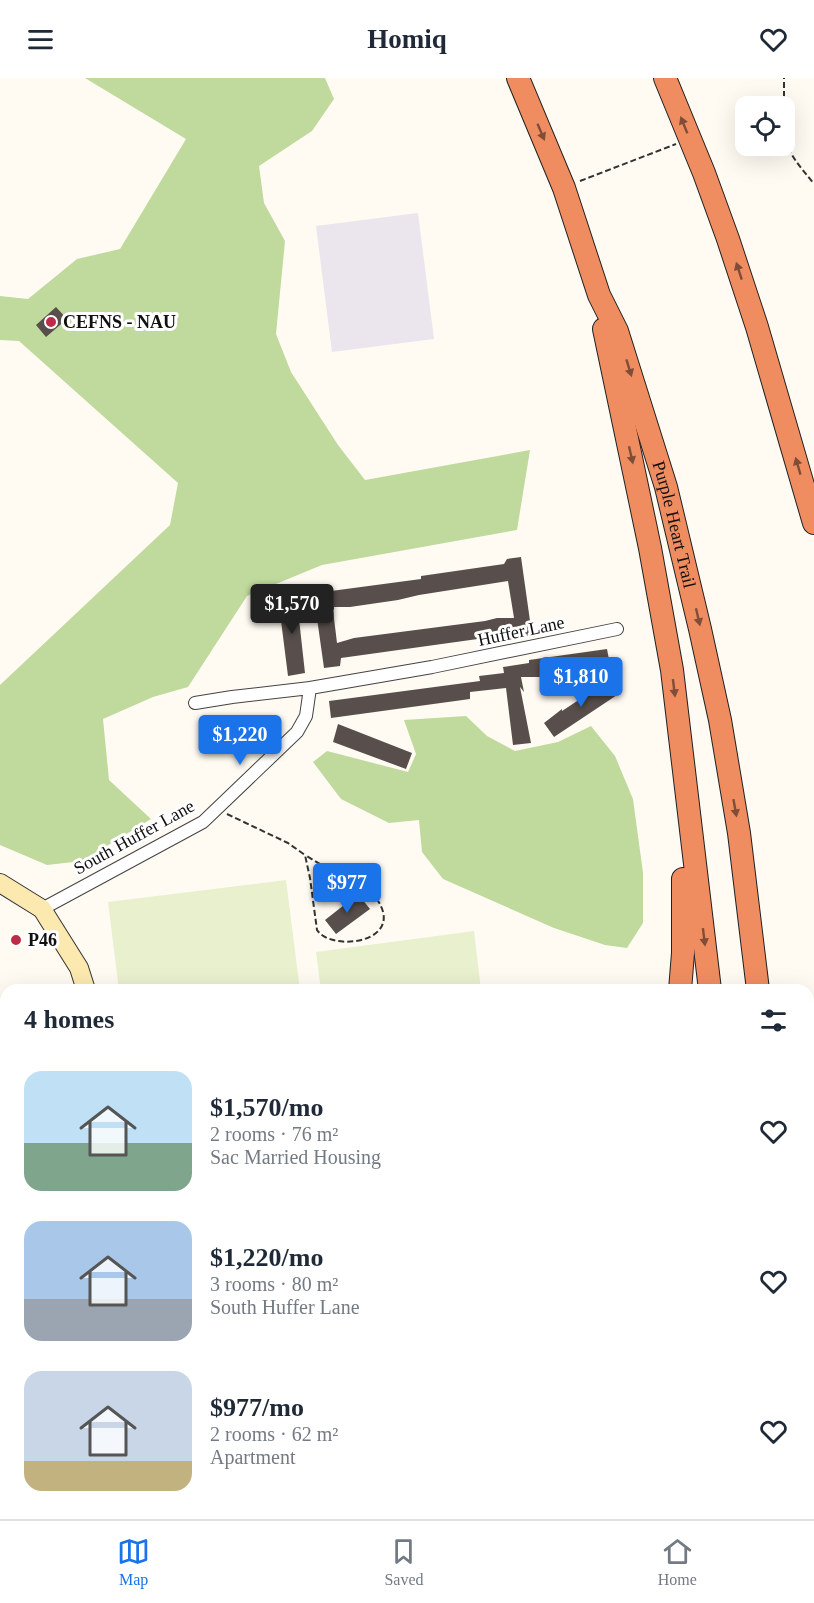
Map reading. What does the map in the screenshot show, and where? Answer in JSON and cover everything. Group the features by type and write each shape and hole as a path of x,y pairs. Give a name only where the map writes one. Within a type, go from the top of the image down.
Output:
{"highway":[{"name":"Purple Heart Trail","path":"518,78 564,188 599,295 617,331 671,507 720,720 739,833 757,984"},
{"path":"665,78 732,250 814,523"},
{"path":"599,295 604,336 636,477 672,670 709,984"},
{"path":"680,984 684,902 680,797 681,754"}],"street":[{"name":"Huffer Lane","path":"310,688 432,668 617,629"},
{"path":"195,703 310,688"},
{"name":"South Huffer Lane","path":"42,909 203,822 297,732 306,716 310,688"},
{"path":"0,883 42,909 79,968 84,984"}],"path":[{"path":"784,78 784,96"},
{"path":"564,188 690,138"},
{"path":"792,156 795,163 814,184"},
{"path":"216,809 288,843 376,898 383,908 384,923 380,932 367,938 338,942 321,937 317,930 305,855"},
{"path":"312,895 321,882 339,876"}],"shaded area":[{"path":"418,213 434,339 332,352 316,226"}],"green space":[{"path":"85,78 325,78 334,99 312,131 259,166 264,203 285,241 276,334 291,372 338,445 365,480 530,450 517,530 322,565 247,596 188,687 153,697 103,719 109,780 151,819 82,861 47,865 0,845 0,685 170,525 178,483 19,341 0,340 0,296 28,299 77,259 120,249 186,139"},
{"path":"466,716 487,736 515,751 558,742 591,726 615,756 633,799 643,873 643,923 627,948 605,945 554,928 443,879 422,852 419,820 389,823 341,799 313,762 327,751 408,772 416,754 404,720"},
{"path":"286,880 299,984 118,984 108,902"},
{"path":"474,931 480,984 320,984 316,952"}],"building":[{"name":"CEFNS - NAU","path":"56,307 67,319 46,337 36,325"},
{"path":"521,557 532,635 517,637 514,634 341,658 340,666 324,668 313,590 330,588 331,591 421,579 421,576 504,564 507,559","holes":["508,581 514,618 497,618 354,638 337,643 333,610 334,607 398,600"]},
{"path":"295,596 305,673 288,676 278,597"},
{"path":"607,649 610,665 541,677 521,677 524,692 520,687 531,743 513,745 506,688 470,692 470,699 331,718 329,701 480,681 479,676 504,673 503,667 529,663 529,660"},
{"path":"609,680 620,693 554,737 544,723"},
{"path":"338,724 412,753 406,769 333,742"},
{"path":"358,894 370,909 336,934 325,920"}],"place":[{"name":"CEFNS - NAU","path":"51,322"},
{"name":"P46","path":"16,940"}]}
